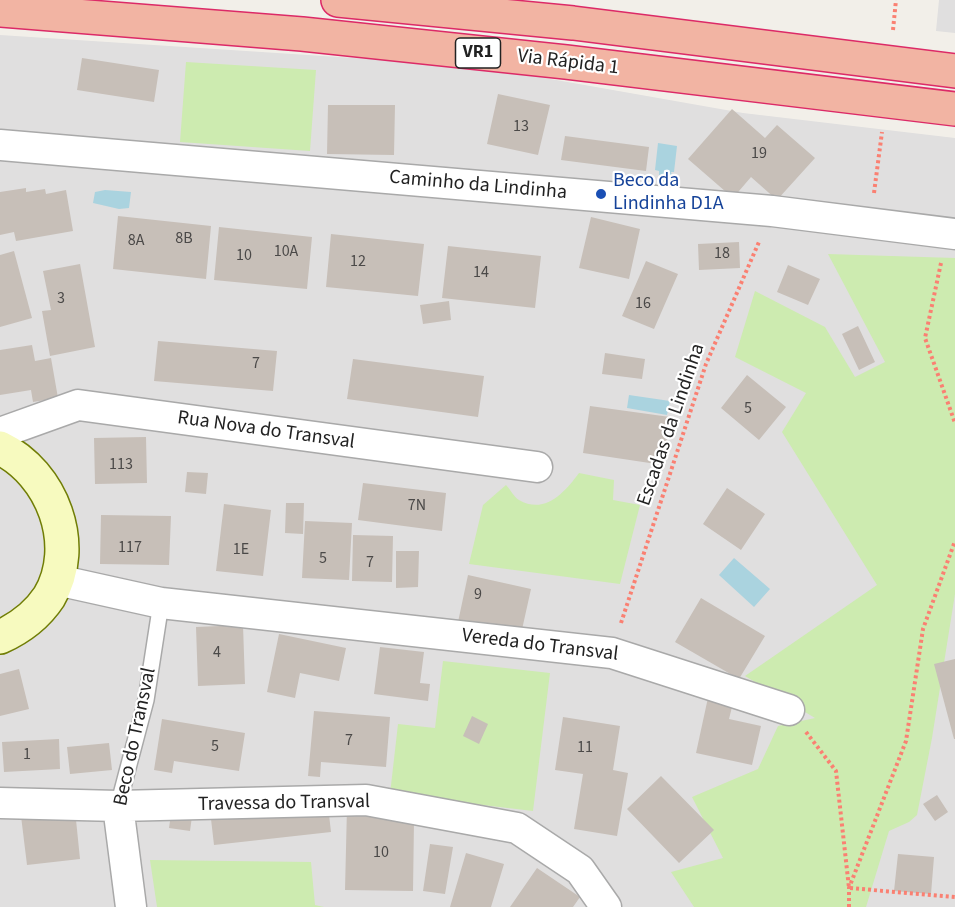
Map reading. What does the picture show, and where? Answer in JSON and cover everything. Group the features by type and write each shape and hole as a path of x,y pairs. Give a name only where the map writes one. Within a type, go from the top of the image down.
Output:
{"highway":[{"name":"Via Rápida 1","path":"338,0 573,22 955,71"},
{"name":"Via Rápida 1","path":"0,10 302,34 566,62 955,109"}],"main road":[{"path":"0,448 33,471 53,503 59,523 62,553 57,580 49,597 21,626 0,637"}],"street":[{"name":"Caminho da Lindinha","path":"0,145 772,211 952,234"},
{"name":"Rua Nova do Transval","path":"0,433 78,405 537,467"},
{"name":"Vereda do Transval","path":"57,580 161,603 612,653 789,710"},
{"name":"Travessa do Transval","path":"0,803 118,806 366,800 517,828 580,870 606,907"},
{"name":"Beco do Transval","path":"118,806 131,907"}],"lane":[{"name":"Beco do Transval","path":"118,806 146,700 161,603"}],"path":[{"path":"893,30 896,0"},
{"path":"871,224 883,122"},
{"name":"Escadas da Lindinha","path":"612,653 706,364 772,211"},
{"path":"952,234 925,338 955,423"},
{"path":"849,888 906,741 923,629 955,541"},
{"path":"789,710 836,771 849,888 849,907"},
{"path":"849,888 955,897"}],"shaded area":[{"path":"939,0 955,0 955,33 936,31"},
{"path":"0,35 477,66 743,113 955,138 955,907 0,907"}],"green space":[{"path":"186,62 316,70 310,151 180,142"},
{"path":"828,254 955,258 955,594 917,815 909,822 889,831 866,907 694,907 671,872 723,858 692,797 758,769 778,726 815,718 745,676 877,585 782,432 806,393 735,357 755,291 825,327 855,377 885,362"},
{"path":"579,473 614,480 613,500 640,505 620,584 469,564 483,505 506,485 519,500 537,505 546,503 561,494"},
{"path":"443,661 550,673 533,811 390,794 398,724 435,728"},
{"path":"150,860 311,862 315,905 324,907 157,907"}],"water":[{"path":"658,143 677,146 674,172 671,172 672,175 664,182 659,178 659,171 655,170"},
{"path":"105,190 131,192 129,208 119,209 93,203 95,192"},
{"path":"629,395 670,401 667,415 627,408"},
{"path":"734,558 770,589 754,607 719,575"}],"building":[{"path":"82,58 159,70 154,102 77,90"},
{"path":"498,94 550,105 538,155 487,144"},
{"path":"328,105 395,105 394,155 327,154"},
{"path":"732,109 765,138 777,125 815,158 777,200 751,177 733,198 688,159"},
{"path":"565,136 649,147 646,171 561,160"},
{"path":"26,188 26,192 45,189 46,194 66,190 73,231 16,241 14,232 0,235 0,192"},
{"path":"118,216 211,226 206,279 113,269"},
{"path":"591,217 640,229 629,279 579,268"},
{"path":"219,227 312,237 307,289 214,280"},
{"path":"331,234 424,244 418,296 326,287"},
{"path":"739,242 740,268 699,270 698,244"},
{"path":"448,246 541,256 535,308 442,298"},
{"path":"14,251 32,318 0,327 0,255"},
{"path":"646,261 678,274 654,329 622,316"},
{"path":"80,264 95,347 50,356 42,311 51,310 43,271"},
{"path":"788,265 820,279 808,305 777,292"},
{"path":"449,301 451,320 423,324 420,305"},
{"path":"858,326 875,362 859,370 842,334"},
{"path":"158,341 277,351 273,391 154,381"},
{"path":"32,345 35,361 51,358 58,398 33,402 31,390 0,395 0,350"},
{"path":"605,353 645,359 642,379 602,374"},
{"path":"353,359 484,376 478,417 347,399"},
{"path":"747,375 786,407 759,440 721,408"},
{"path":"590,406 670,417 663,465 583,453"},
{"path":"146,437 147,483 95,484 94,438"},
{"path":"187,472 208,473 206,494 185,492"},
{"path":"363,483 446,493 442,531 358,520"},
{"path":"727,488 765,514 741,550 703,524"},
{"path":"286,503 304,503 303,534 285,533"},
{"path":"224,504 271,510 263,576 216,571"},
{"path":"101,515 171,516 169,565 100,564"},
{"path":"305,521 352,523 349,580 302,578"},
{"path":"353,535 393,536 392,582 352,581"},
{"path":"396,551 419,551 418,587 396,588"},
{"path":"468,575 531,589 521,634 458,622"},
{"path":"701,598 765,636 739,679 675,642"},
{"path":"243,625 245,684 198,686 196,627"},
{"path":"279,634 346,648 339,681 300,673 295,698 267,692"},
{"path":"380,647 424,652 420,683 430,684 428,701 374,694"},
{"path":"955,659 955,739 954,739 934,664"},
{"path":"19,669 29,709 0,716 0,674"},
{"path":"709,693 734,699 729,719 761,726 752,765 696,753"},
{"path":"314,711 390,717 386,767 321,762 320,777 308,776"},
{"path":"472,716 488,724 479,744 463,736"},
{"path":"563,717 620,726 613,770 628,773 617,836 574,829 583,774 555,770"},
{"path":"162,719 245,733 239,771 174,761 172,773 154,770"},
{"path":"59,739 60,769 4,772 2,742"},
{"path":"109,743 112,770 70,774 67,747"},
{"path":"661,776 714,830 679,863 627,809"},
{"path":"937,795 948,812 935,821 923,804"},
{"path":"328,806 331,832 214,845 211,819"},
{"path":"172,807 193,809 190,831 169,828"},
{"path":"347,807 394,808 393,821 414,821 413,891 345,890"},
{"path":"75,810 80,859 27,865 21,816"},
{"path":"430,844 453,847 445,894 423,891"},
{"path":"466,853 504,864 491,907 450,907"},
{"path":"898,854 934,857 931,894 894,891"},
{"path":"537,868 580,897 573,907 510,907"}],"place":[{"name":"Beco da Lindinha D1A","path":"601,194"}]}
